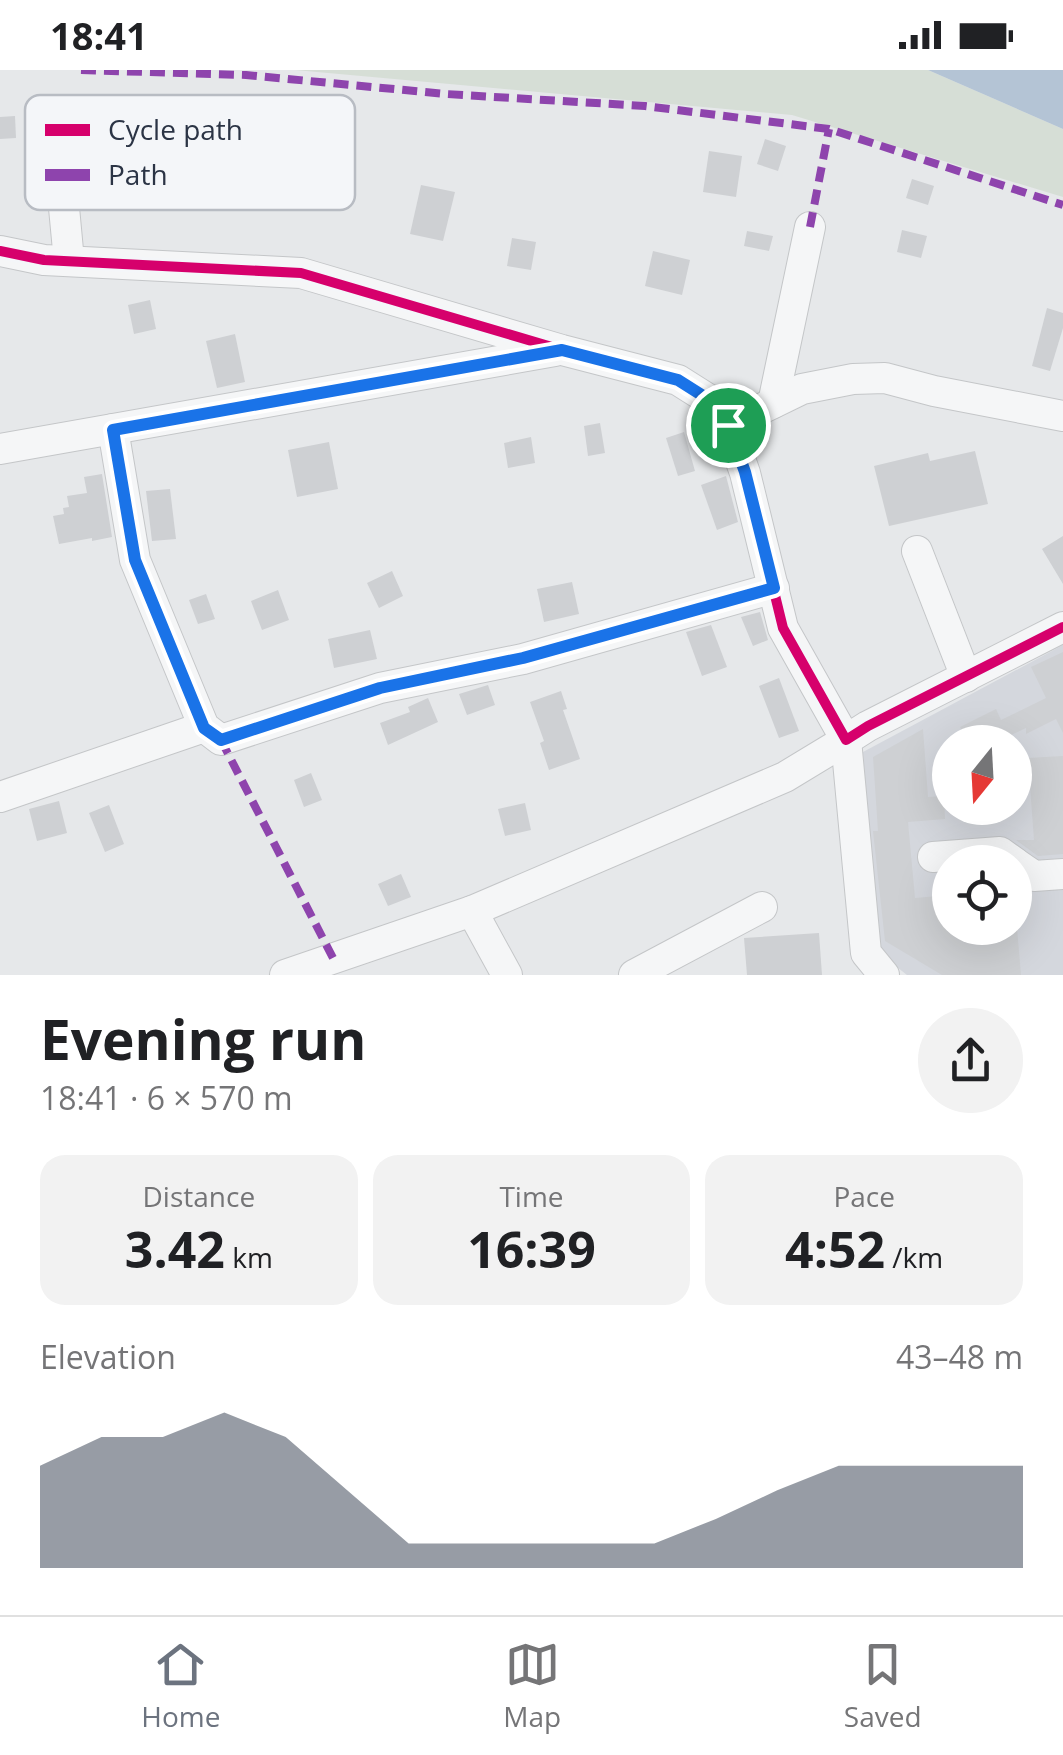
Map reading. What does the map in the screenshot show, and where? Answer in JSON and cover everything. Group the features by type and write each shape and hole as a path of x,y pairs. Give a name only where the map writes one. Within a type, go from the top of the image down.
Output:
{"street":[{"path":"64,210 69,261"},
{"path":"773,403 810,227"},
{"path":"0,251 44,260 301,273 678,380 708,399 728,425 745,472 783,628 846,740 866,953 884,975"},
{"path":"0,449 562,350"},
{"path":"728,425 802,388 885,378 1063,416"},
{"path":"113,430 135,560 204,728 221,740 380,688 523,658 774,588"},
{"path":"917,551 966,677"},
{"path":"286,975 472,910 785,776 846,740 1063,628"},
{"path":"0,797 204,728"},
{"path":"1032,875 1063,874"},
{"path":"634,975 762,908"},
{"path":"472,910 507,975"}],"shaded area":[{"path":"295,70 928,70 1063,129 1063,197 792,115"},
{"path":"1063,645 1063,975 907,975 878,952 863,752"}],"water":[{"path":"928,70 1063,70 1063,129"}],"building":[{"path":"15,116 16,138 0,139 0,117"},
{"path":"765,139 786,146 778,171 757,164"},
{"path":"709,151 742,156 736,197 703,192"},
{"path":"912,179 934,186 928,205 906,198"},
{"path":"421,185 455,192 443,241 410,234"},
{"path":"902,230 927,236 921,258 897,252"},
{"path":"747,231 773,236 769,251 744,246"},
{"path":"512,238 536,242 531,270 507,266"},
{"path":"653,251 690,260 682,295 645,286"},
{"path":"150,300 156,329 134,334 128,305"},
{"path":"1047,308 1063,313 1063,328 1050,371 1032,366"},
{"path":"235,334 245,382 217,388 206,341"},
{"path":"600,423 605,453 588,456 584,426"},
{"path":"684,432 695,471 678,476 666,438"},
{"path":"531,437 535,463 508,468 504,443"},
{"path":"329,442 338,489 297,497 288,450"},
{"path":"975,451 988,504 889,526 874,466 928,453 930,461"},
{"path":"102,474 112,537 59,544 53,516 64,514 63,508 69,507 67,496 87,493 84,477"},
{"path":"726,476 738,522 717,530 701,485"},
{"path":"170,489 176,539 152,541 146,491"},
{"path":"1063,536 1063,584 1042,549"},
{"path":"392,571 403,596 379,608 367,583"},
{"path":"572,582 579,614 544,622 537,589"},
{"path":"278,590 289,620 262,630 251,601"},
{"path":"206,594 215,619 198,624 189,600"},
{"path":"760,612 768,640 753,646 741,617"},
{"path":"711,625 727,667 702,676 686,632"},
{"path":"370,630 377,659 334,668 328,639"},
{"path":"1063,652 1063,733 1056,719 1032,731 1032,725 964,725 996,709 1001,720 1046,698 1031,667"},
{"path":"779,678 799,731 779,738 759,686"},
{"path":"488,685 495,705 467,715 459,694"},
{"path":"561,691 567,709 563,710 580,759 549,770 530,702"},
{"path":"428,698 438,722 388,745 380,723 410,712 408,707"},
{"path":"923,729 932,820 908,822 915,898 932,897 932,945 1018,945 1021,975 942,975 885,941 873,831 878,831 873,757"},
{"path":"1063,756 1063,854 1038,856 1032,852 1032,845 1016,840 1034,840 1032,758"},
{"path":"311,773 322,800 304,807 294,780"},
{"path":"59,801 67,833 37,841 29,809"},
{"path":"525,803 531,830 505,836 498,809"},
{"path":"109,805 124,844 105,852 89,813"},
{"path":"401,874 411,897 388,906 378,884"},
{"path":"819,933 822,975 747,975 744,938"}],"marked path":[{"path":"81,70 246,75 446,94 645,106 829,129 1063,205"},
{"path":"810,227 829,129"},
{"path":"221,740 333,958"}],"cycle path":[{"path":"0,251 44,260 301,273 678,380 708,399 728,425 745,473 783,628 846,740 1063,627"},
{"path":"113,429 135,560 204,727 221,740 380,688 523,659 774,588"}],"route":[{"path":"562,350 678,380 708,399 728,425 745,472 774,588 523,658 380,688 221,740 204,728 135,560 113,430 562,350"}]}
